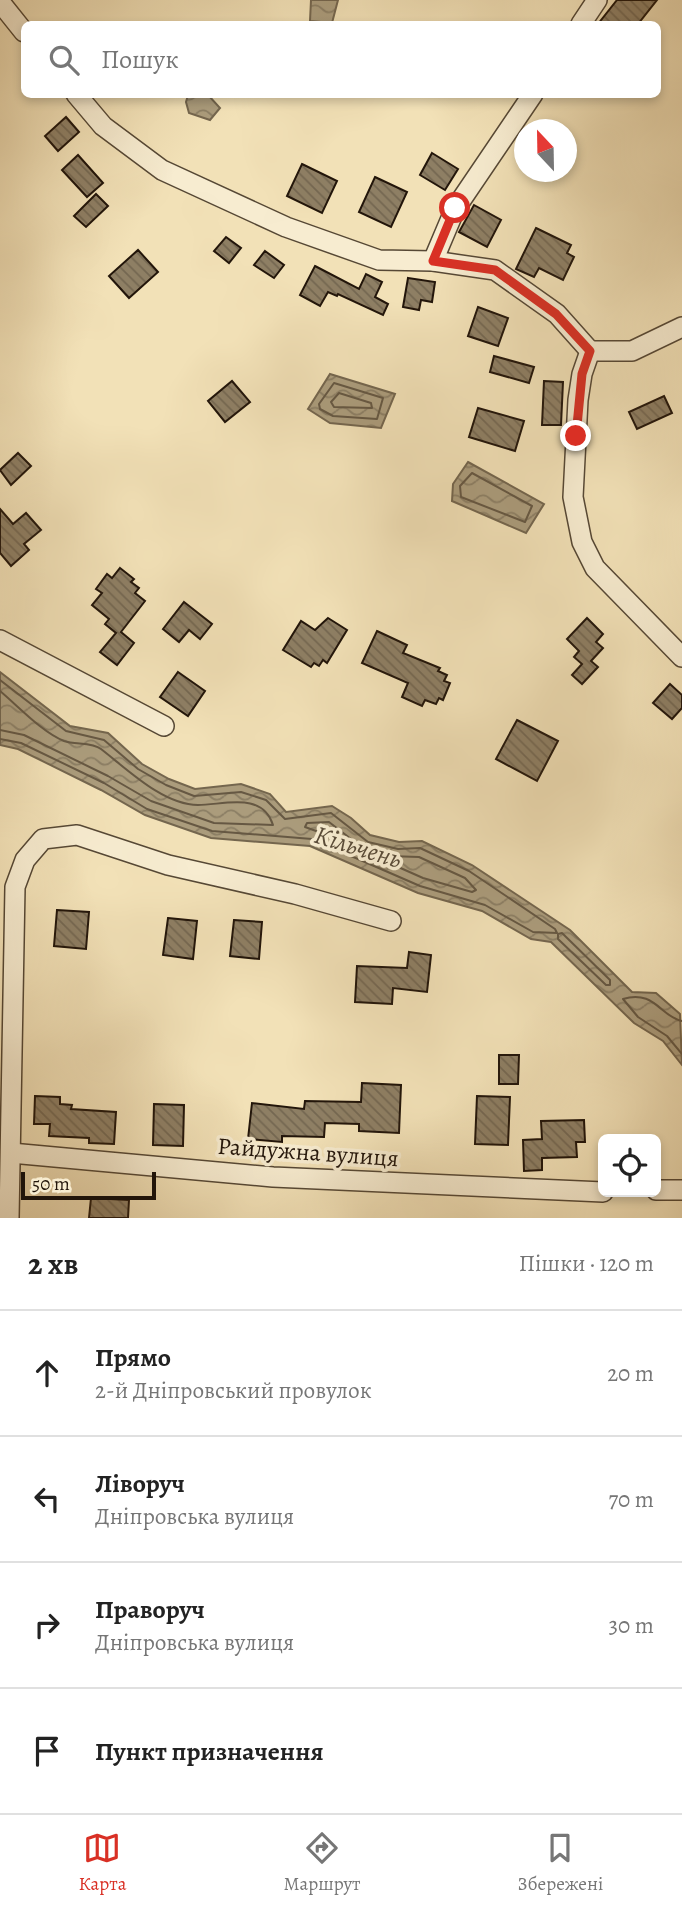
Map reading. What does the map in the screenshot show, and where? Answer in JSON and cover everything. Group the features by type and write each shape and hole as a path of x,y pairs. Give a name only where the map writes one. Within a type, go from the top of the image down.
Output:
{"street":[{"path":"583,21 597,0"},
{"path":"0,2 21,28"},
{"path":"79,98 103,126 162,170 286,227 379,260 433,261 495,270 556,314 590,351 632,351 682,327"},
{"path":"433,261 455,208 530,98"},
{"path":"590,351 578,400 573,497 582,542 594,568 682,657"},
{"path":"0,640 164,726"},
{"path":"9,1218 15,887 25,860 43,839 77,835 168,865 295,894 391,921"},
{"name":"Райдужна вулиця","path":"11,1153 273,1177 598,1192"},
{"path":"661,1191 682,1190"}],"water":[{"path":"311,0 338,0 333,21 310,21"},
{"path":"187,98 211,98 220,108 210,120 189,113"},
{"path":"330,374 395,394 381,428 330,423 308,409"},
{"path":"468,462 544,504 526,533 452,501 453,484"},
{"name":"Кільчень","path":"0,672 70,726 108,733 142,764 169,779 195,789 241,784 270,794 286,812 332,806 370,835 399,842 422,841 472,865 570,930 632,992 656,993 680,1014 682,1065 663,1041 634,1023 551,942 531,939 482,911 418,893 310,846 211,838 145,815 18,749 0,745"}],"building":[{"path":"617,0 657,0 640,21 600,21"},
{"path":"66,117 79,132 58,151 45,136"},
{"path":"432,153 458,169 445,190 420,175"},
{"path":"78,155 103,183 87,197 62,170"},
{"path":"302,164 337,181 322,213 287,196"},
{"path":"375,177 407,192 391,227 359,212"},
{"path":"96,194 108,206 86,227 74,216"},
{"path":"474,205 501,220 487,247 459,232"},
{"path":"536,228 571,245 567,253 574,257 563,280 539,268 534,277 516,269"},
{"path":"226,237 241,248 229,263 214,251"},
{"path":"138,250 158,272 129,298 109,276"},
{"path":"265,251 284,265 274,278 254,265"},
{"path":"315,266 359,289 366,274 382,282 375,297 388,304 383,315 338,294 337,296 328,292 320,306 300,295"},
{"path":"408,278 435,282 432,302 421,300 419,310 403,307"},
{"path":"478,307 508,318 498,346 468,336"},
{"path":"494,356 534,367 529,383 490,372"},
{"path":"232,381 250,402 225,422 208,401"},
{"path":"544,381 563,382 561,425 542,425"},
{"path":"664,396 672,413 637,429 629,412"},
{"path":"478,408 524,421 515,451 469,437"},
{"path":"18,453 31,466 11,485 0,470"},
{"path":"0,509 13,524 26,513 41,530 24,544 29,550 11,566 0,553"},
{"path":"120,568 134,579 131,582 139,588 135,593 145,601 121,632 134,643 117,665 100,652 116,633 105,624 109,619 92,605 102,593 96,589 107,574 112,578"},
{"path":"184,602 212,624 200,639 189,630 179,642 163,629"},
{"path":"328,618 347,630 327,663 323,660 319,666 314,663 311,667 283,650 301,621 315,630"},
{"path":"587,618 603,634 596,642 603,648 591,661 598,667 582,684 572,675 582,664 574,657 579,651 567,639"},
{"path":"377,631 407,645 403,653 440,668 438,671 447,675 444,681 450,683 443,700 439,698 436,704 425,700 422,706 402,697 408,683 362,663"},
{"path":"178,672 205,691 188,716 160,697"},
{"path":"670,684 682,695 682,708 672,719 653,703"},
{"path":"517,720 558,741 537,781 496,759"},
{"path":"57,910 89,912 86,949 54,946"},
{"path":"168,918 197,921 193,959 163,955"},
{"path":"234,920 262,922 259,959 230,956"},
{"path":"409,952 431,955 427,992 393,988 392,1004 355,1002 357,966 407,968"},
{"path":"499,1055 519,1055 518,1084 499,1084"},
{"path":"362,1083 401,1085 399,1133 359,1131 359,1124 325,1123 324,1137 282,1136 282,1142 248,1139 252,1103 304,1109 305,1101 361,1102"},
{"path":"35,1096 60,1097 60,1104 72,1105 71,1109 116,1112 114,1144 89,1143 89,1138 49,1136 50,1124 34,1124"},
{"path":"477,1096 510,1097 508,1145 475,1144"},
{"path":"154,1104 184,1105 183,1146 153,1145"},
{"path":"584,1120 585,1142 576,1142 577,1157 542,1158 542,1170 524,1171 523,1140 542,1139 541,1121"},
{"path":"91,1198 129,1200 128,1218 89,1218"}],"route":[{"path":"455,208 433,261 495,270 556,314 590,351 582,374 576,436"}]}
